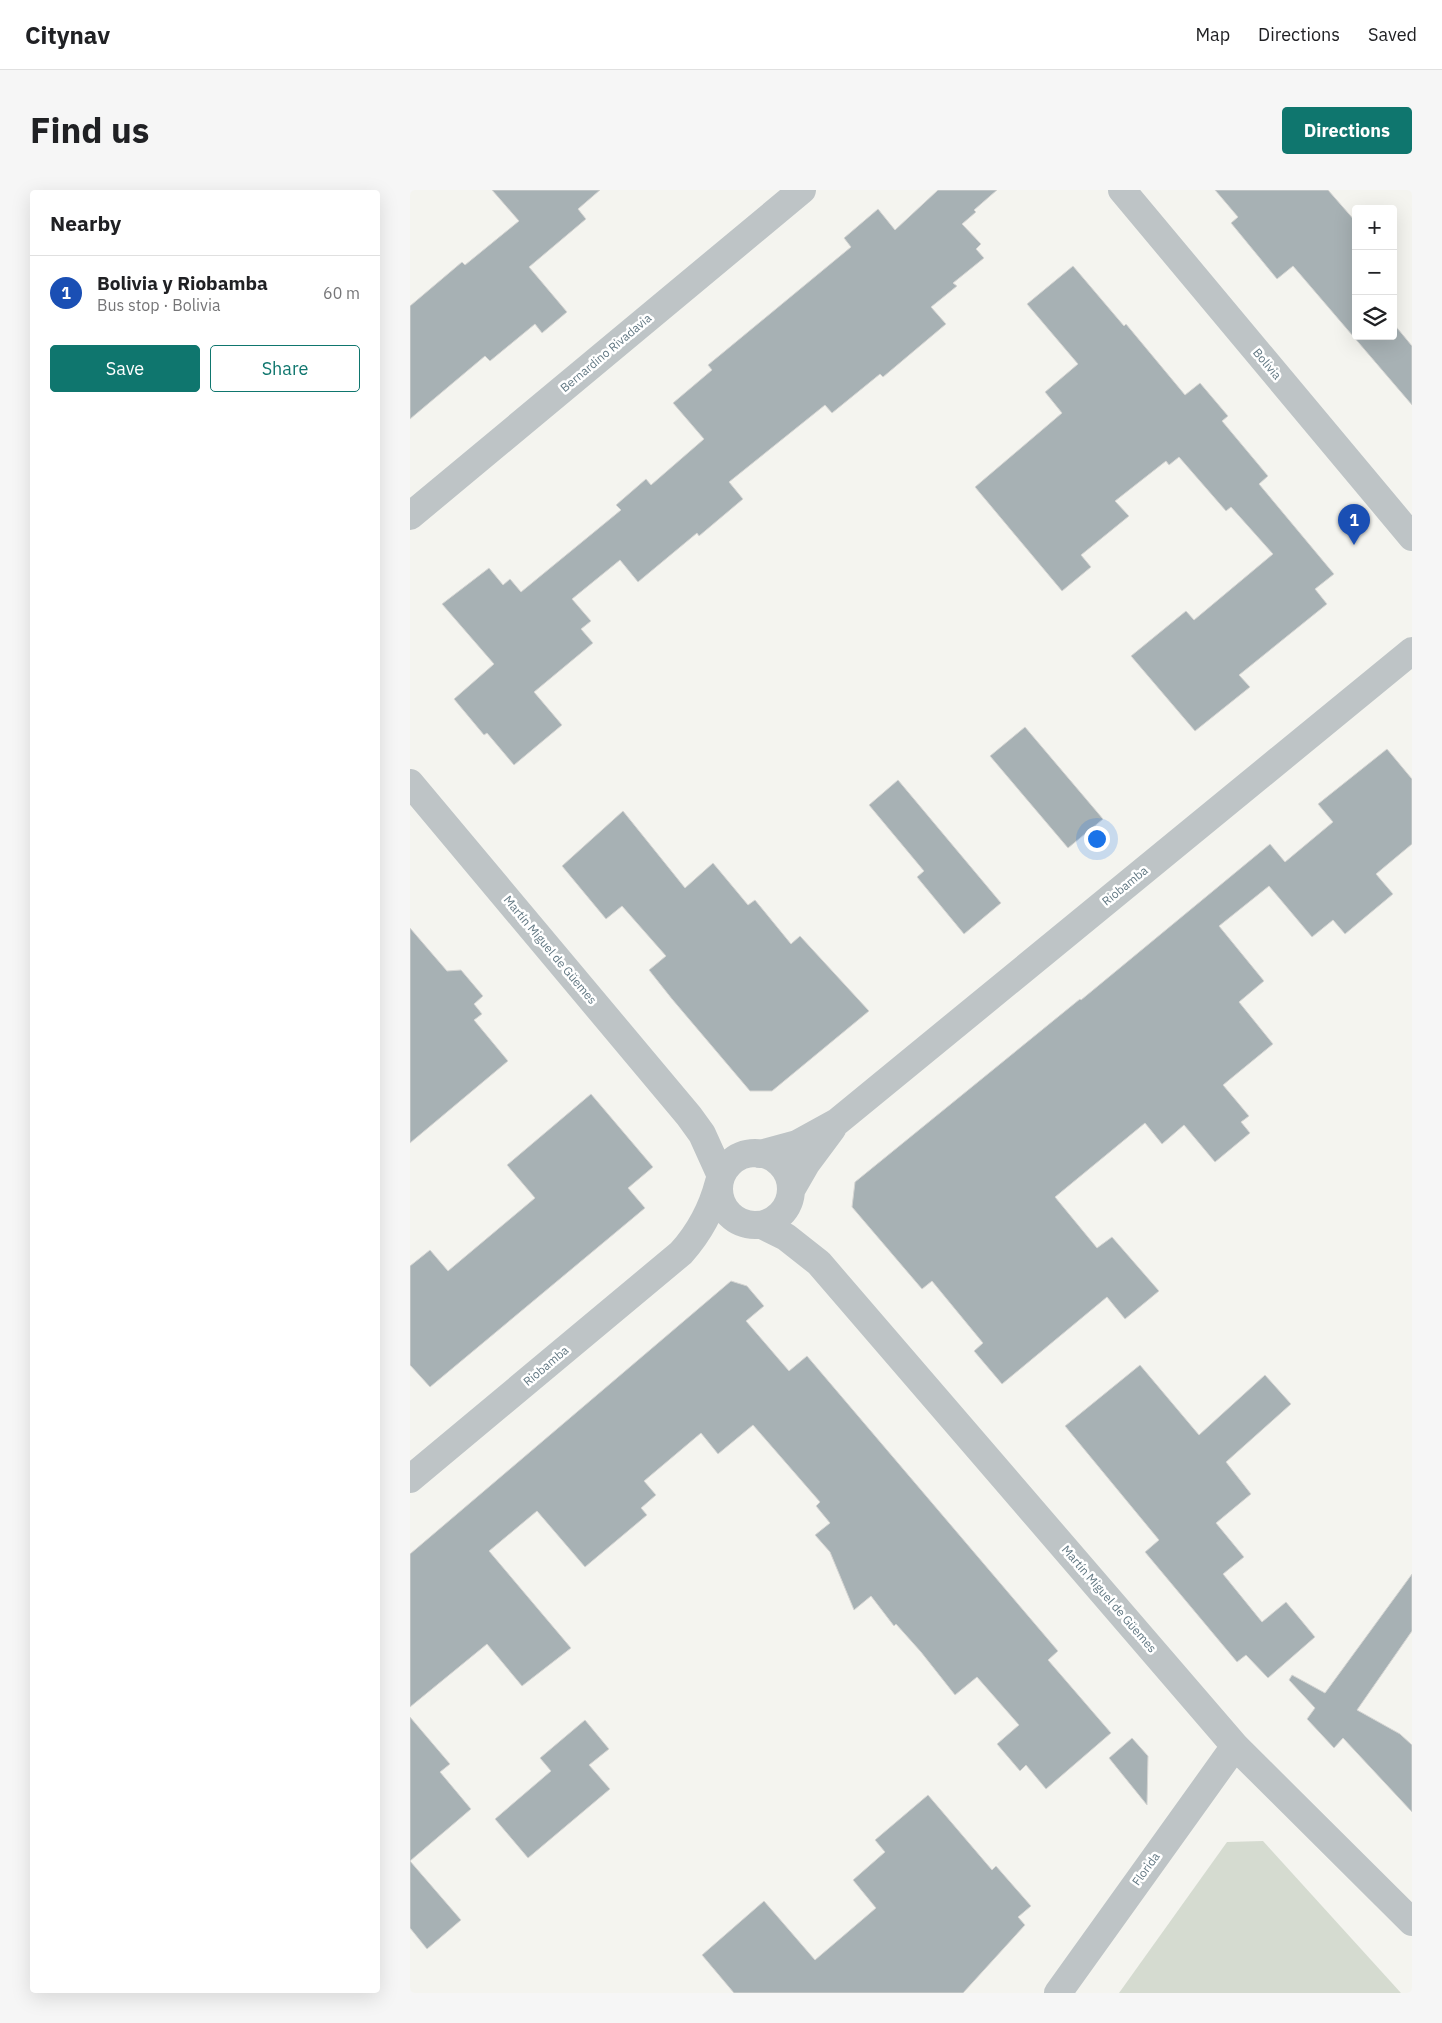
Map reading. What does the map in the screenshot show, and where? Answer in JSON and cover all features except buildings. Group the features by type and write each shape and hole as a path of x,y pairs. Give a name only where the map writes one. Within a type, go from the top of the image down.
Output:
{"street":[{"name":"Bernardino Rivadavia","path":"410,516 802,190"},
{"name":"Bolivia","path":"1122,190 1412,537"},
{"name":"Riobamba","path":"753,1154 797,1144 837,1122 1412,651"},
{"name":"Martín Miguel de Güemes","path":"410,783 689,1116 702,1134 720,1179"},
{"name":"Martín Miguel de Güemes","path":"689,1116 724,1144 753,1154"},
{"name":"Riobamba","path":"790,1194 806,1164 837,1122"},
{"path":"753,1154 776,1161 784,1169 790,1180 790,1194 782,1213 772,1221 756,1225 738,1222 722,1205 719,1194 720,1179 731,1162 742,1155 753,1154"},
{"name":"Riobamba","path":"681,1253 701,1228 715,1197 720,1179"},
{"name":"Martín Miguel de Güemes","path":"790,1194 819,1263"},
{"name":"Riobamba","path":"410,1479 681,1253 716,1234 756,1225"},
{"name":"Martín Miguel de Güemes","path":"756,1225 786,1237 819,1263 1235,1746 1412,1922"},
{"name":"Florida","path":"1058,1993 1235,1746"}],"shaded area":[{"path":"1263,1841 1401,1993 1119,1993 1227,1842"}],"place":[{"name":"Bolivia y Riobamba","path":"1354,545"}]}
